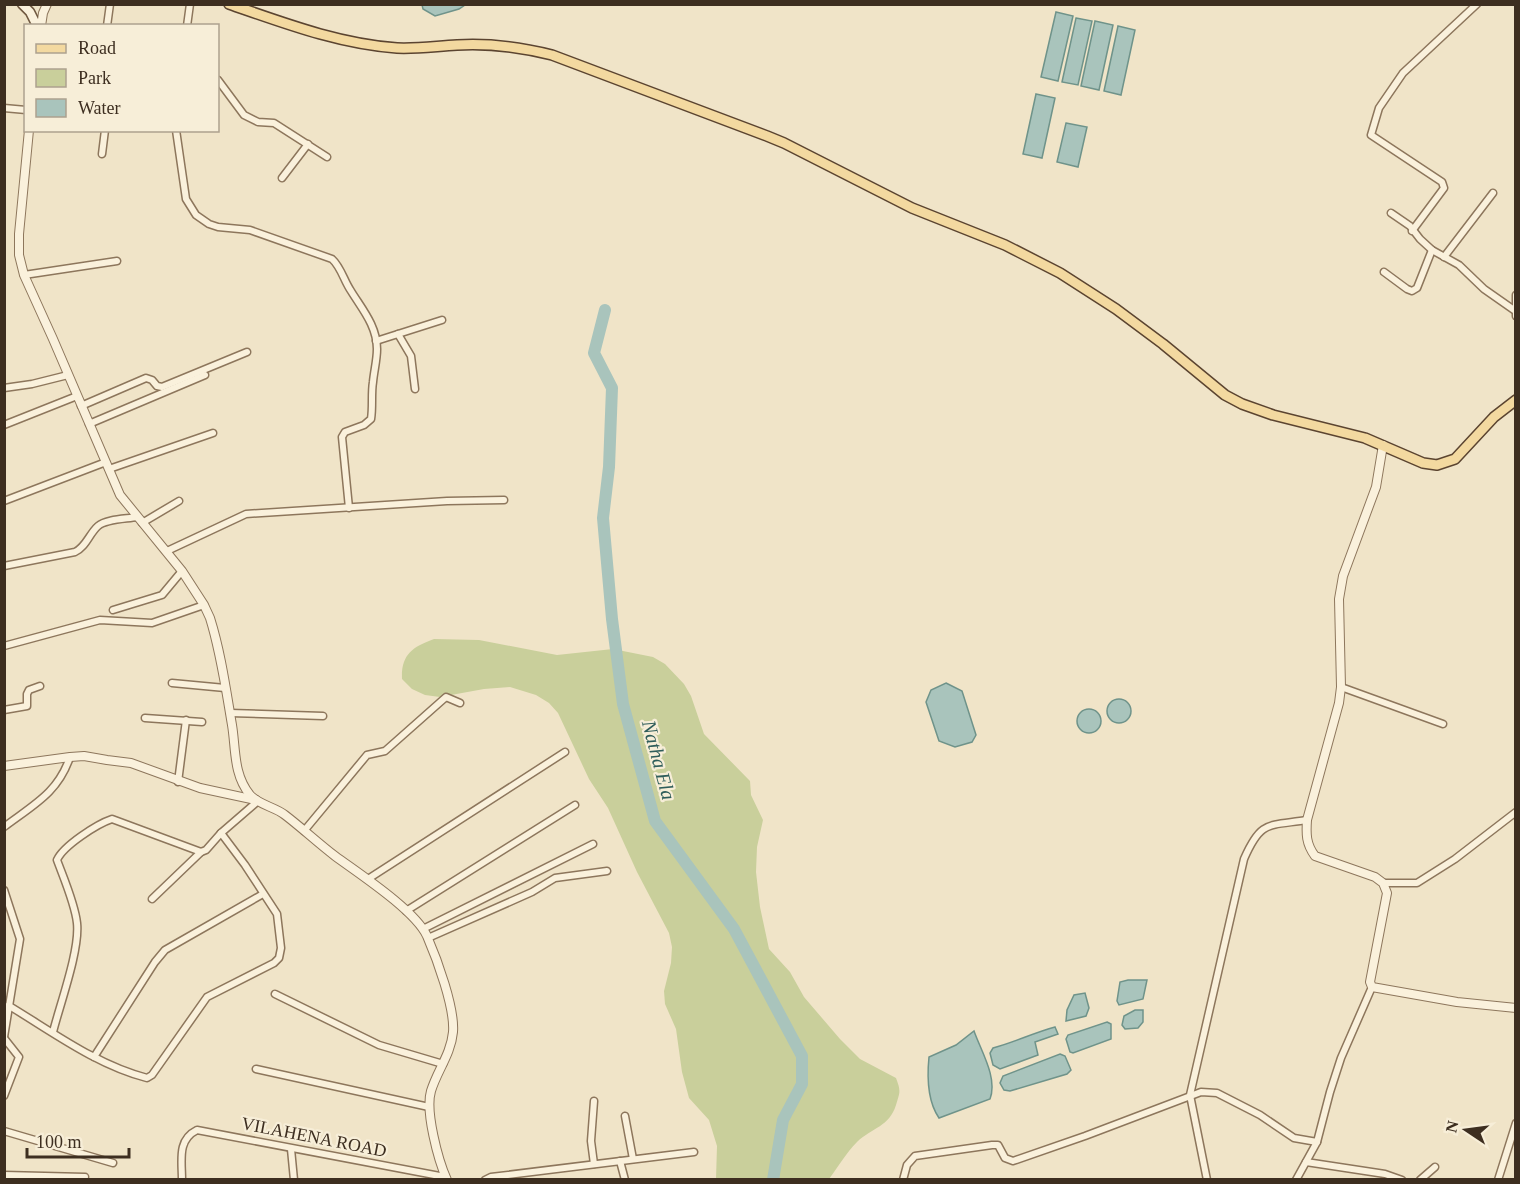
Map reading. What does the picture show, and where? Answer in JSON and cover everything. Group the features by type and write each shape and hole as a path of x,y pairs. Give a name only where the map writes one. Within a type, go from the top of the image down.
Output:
{"main road":[{"path":"22,4 38,24"},
{"path":"229,4 316,33 375,46 399,48 494,45 552,55 767,136 912,208 1005,245 1060,273 1116,309 1163,344 1213,387 1242,404 1290,420 1365,438 1424,463 1446,464 1463,452 1482,428 1515,400"}],"street":[{"path":"40,24 47,4"},
{"path":"107,24 110,4"},
{"path":"187,24 190,4"},
{"path":"1412,231 1444,188 1442,182 1371,135 1379,108 1403,73 1478,4"},
{"path":"219,81 244,115 258,123 274,123 327,156"},
{"path":"4,108 24,110"},
{"path":"29,132 19,234 24,275 120,495 167,551 204,605 214,630 230,714 238,773 250,794 258,801 284,814 303,831 368,879 406,911 423,929 428,938 454,1022 451,1044 431,1091 429,1107 438,1158 446,1178"},
{"path":"102,154 105,132"},
{"path":"176,132 186,199 196,215 218,227 250,230 334,260 350,290 363,306 376,341 377,351 371,419 364,425 345,432 342,437 349,508"},
{"path":"282,178 308,144"},
{"path":"1444,257 1493,194"},
{"path":"1390,213 1410,226 1412,231 1432,250 1459,266 1484,290 1515,313"},
{"path":"1384,272 1412,291 1417,288 1432,250"},
{"path":"24,275 117,261"},
{"path":"1515,295 1515,313"},
{"path":"376,341 442,320"},
{"path":"398,334 411,356 415,389"},
{"path":"81,406 146,378 162,387 247,352"},
{"path":"4,388 68,375"},
{"path":"89,424 205,375"},
{"path":"4,425 77,396"},
{"path":"4,501 213,433"},
{"path":"1296,1179 1317,1142 1341,1058 1372,987 1370,982 1387,893 1383,884 1375,877 1315,856 1309,848 1306,837 1307,820 1339,703 1341,687 1339,599 1343,576 1376,487 1383,445"},
{"path":"167,551 246,514 447,501 504,500"},
{"path":"4,566 75,552 81,549 102,523 140,520 179,501"},
{"path":"113,610 162,595 182,571"},
{"path":"4,646 100,620 152,623 204,605"},
{"path":"172,683 225,688"},
{"path":"4,710 27,706 29,690 40,686"},
{"path":"1341,687 1443,724"},
{"path":"303,831 367,755 385,752 446,697 460,703"},
{"path":"230,714 323,716"},
{"path":"145,718 202,722"},
{"path":"178,782 186,720"},
{"path":"368,879 564,752"},
{"path":"4,766 84,756 131,763 178,782 258,801"},
{"path":"4,827 54,789 70,757"},
{"path":"152,899 258,801"},
{"path":"406,911 575,805"},
{"path":"1383,884 1417,883 1455,859 1515,812"},
{"path":"52,1032 69,971 77,930 77,920 57,860 61,853 112,819 201,852"},
{"path":"1207,1179 1190,1095 1244,859 1253,838 1267,826 1307,820"},
{"path":"8,1007 94,1057 147,1078 207,997 274,963 279,958 277,914 221,833"},
{"path":"423,929 593,844"},
{"path":"428,938 532,892 555,878 607,871"},
{"path":"4,890 20,939 4,1038 19,1058 4,1096"},
{"path":"94,1057 165,950 263,894"},
{"path":"1372,987 1446,1001 1515,1008"},
{"path":"275,994 379,1045 443,1064"},
{"path":"256,1069 429,1107"},
{"path":"903,1179 907,1165 915,1156 998,1145 1005,1158 1012,1161 1201,1092 1217,1093 1260,1115 1294,1138 1317,1142"},
{"path":"594,1101 591,1141 594,1164"},
{"path":"625,1116 633,1160"},
{"path":"1498,1179 1515,1123"},
{"name":"VILAHENA ROAD","path":"182,1179 182,1149 185,1138 197,1130 446,1178"},
{"path":"4,1131 113,1162"},
{"path":"291,1149 294,1179"},
{"path":"485,1179 694,1152"},
{"path":"620,1161 625,1179"},
{"path":"1306,1162 1402,1179"},
{"path":"1420,1179 1435,1167"},
{"path":"7,1176 85,1177"}],"green space":[{"path":"434,639 479,640 557,655 613,649 653,657 665,664 684,684 691,696 704,734 750,781 751,795 763,820 757,847 756,872 760,907 769,949 790,972 804,997 840,1039 860,1059 896,1078 899,1086 897,1101 889,1118 857,1142 829,1179 716,1179 717,1146 709,1120 689,1098 682,1072 676,1029 665,1004 664,991 671,963 672,947 669,933 637,872 608,808 589,779 558,713 549,703 536,695 510,687 440,697 425,695 412,689 402,679 403,664 409,653"}],"water":[{"path":"422,4 465,5 435,16 423,9"},
{"path":"1056,12 1073,16 1058,81 1041,77"},
{"path":"1076,18 1092,21 1078,85 1062,82"},
{"path":"1095,21 1113,25 1099,90 1081,86"},
{"path":"1118,26 1135,30 1121,95 1104,91"},
{"path":"1036,94 1055,98 1042,158 1023,154"},
{"path":"1066,123 1087,127 1078,167 1057,162"},
{"path":"946,683 962,691 976,735 972,742 955,747 939,741 926,702 931,690"},
{"path":"1119,699 1124,700 1130,706 1130,716 1124,722 1119,723 1114,722 1108,716 1107,711 1108,706 1114,700"},
{"path":"1089,709 1094,710 1100,716 1100,726 1094,732 1089,733 1084,732 1078,726 1077,721 1078,716 1084,710"},
{"path":"1147,980 1143,999 1119,1005 1117,1001 1120,982"},
{"path":"1085,993 1089,1008 1086,1016 1066,1021 1067,1010 1074,995"},
{"path":"1135,1010 1143,1010 1143,1022 1138,1028 1125,1029 1122,1025 1124,1016"},
{"path":"1107,1022 1111,1024 1111,1039 1073,1053 1070,1052 1066,1039 1068,1035"},
{"path":"1055,1027 1058,1034 1035,1042 1038,1055 1000,1069 993,1065 990,1053 993,1048"},
{"path":"974,1031 992,1082 990,1099 939,1118 935,1112 929,1089 929,1057 956,1045"},
{"path":"1060,1054 1065,1056 1071,1070 1067,1074 1010,1091 1004,1090 1000,1083 1003,1076"}],"waterway":[{"name":"Natha Ela","path":"605,310 594,353 612,388 609,467 603,518 612,619 623,704 655,821 734,929 802,1056 802,1084 783,1120 773,1180"}]}
